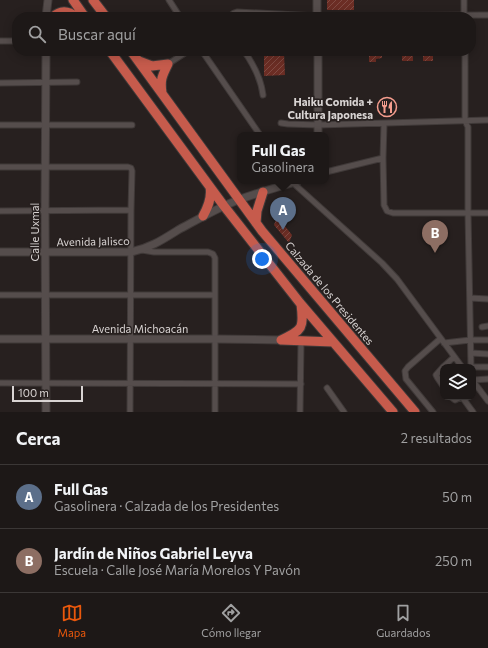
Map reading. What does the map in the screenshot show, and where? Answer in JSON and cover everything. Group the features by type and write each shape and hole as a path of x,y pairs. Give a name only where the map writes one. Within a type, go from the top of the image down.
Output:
{"highway":[{"path":"73,0 81,12"},
{"path":"94,0 102,12"},
{"path":"114,56 224,206 300,303 393,412"},
{"name":"Calzada de los Presidentes","path":"135,56 256,223 283,257 415,412"},
{"path":"139,61 152,66 168,64"},
{"path":"162,93 162,76 168,64"},
{"path":"203,216 210,201 211,191 209,185"},
{"path":"256,223 257,211 263,192"},
{"path":"281,340 297,332 301,328 303,322 300,303"},
{"path":"281,340 301,342 333,342"}],"street":[{"path":"43,0 46,12"},
{"path":"46,12 48,0"},
{"path":"168,0 176,12"},
{"path":"317,0 317,12"},
{"path":"464,0 464,12"},
{"path":"476,16 488,15"},
{"path":"0,41 12,41"},
{"name":"Calle Uxmal","path":"46,56 46,412"},
{"path":"168,64 180,56"},
{"path":"205,56 258,132"},
{"path":"248,56 255,66 262,86 263,95"},
{"path":"318,56 318,132"},
{"path":"464,56 465,121 468,127 471,364"},
{"path":"0,83 77,82"},
{"path":"281,122 288,124 318,125 488,120"},
{"path":"0,125 132,124"},
{"path":"384,124 384,205 387,211 393,213 488,213"},
{"path":"329,171 383,158"},
{"path":"0,167 131,168 130,412"},
{"name":"Avenida Jalisco","path":"0,252 131,252 142,250 152,246 203,216 224,206 240,199 288,184"},
{"path":"296,184 382,263 397,279 460,364"},
{"path":"0,211 131,210"},
{"path":"142,250 154,252 208,252 213,254 215,258 215,412"},
{"path":"0,295 214,295"},
{"path":"470,298 488,299"},
{"path":"482,327 488,326"},
{"name":"Avenida Michoacán","path":"0,339 281,340"},
{"path":"434,412 406,379 405,371 440,339"},
{"path":"444,344 470,340 488,340"},
{"path":"300,412 301,342"},
{"path":"471,353 488,354"},
{"path":"446,364 454,357"},
{"path":"476,367 488,367"},
{"path":"440,370 436,374 440,382"},
{"path":"476,381 488,380"},
{"path":"0,383 301,384"},
{"path":"327,388 344,412"},
{"path":"476,389 488,401"},
{"path":"463,400 473,412"}],"building":[{"path":"327,0 354,0 354,10 327,10"},
{"path":"264,56 284,56 285,75 264,76"},
{"path":"369,56 382,56 382,58 376,59 376,62 369,62"},
{"path":"402,56 413,56 413,61 402,61"},
{"path":"423,56 433,56 433,61 423,61"},
{"name":"Haiku Comida + Cultura Japonesa","path":"384,99 390,99 390,115 385,115"},
{"path":"284,200 294,213 289,216 279,204"},
{"path":"277,216 292,235 289,243 274,225"}],"place":[{"name":"Haiku Comida + Cultura Japonesa","path":"387,107"},
{"name":"Full Gas","path":"283,230"},
{"name":"Jardín de Niños Gabriel Leyva","path":"435,253"}]}
